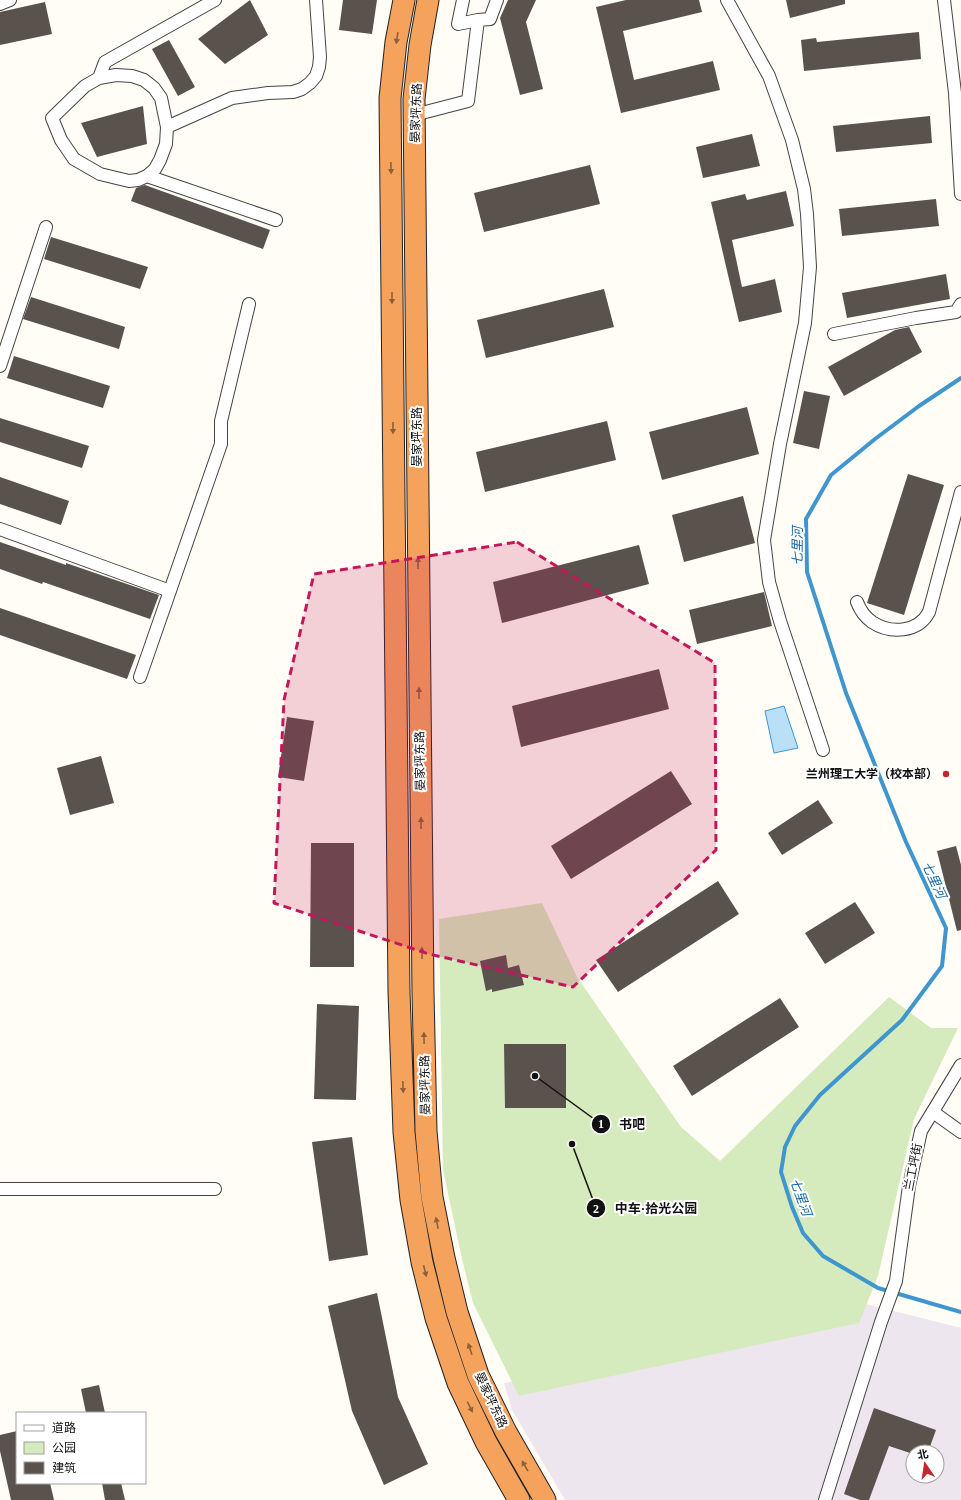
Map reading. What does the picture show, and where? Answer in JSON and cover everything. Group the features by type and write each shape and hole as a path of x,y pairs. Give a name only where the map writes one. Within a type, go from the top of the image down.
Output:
{"highway":[{"name":"晏家坪东路","path":"404,0 396,42 390,98 394,621 400,1031 404,1132 411,1200 422,1262 436,1318 458,1383 486,1442 519,1500"},
{"name":"晏家坪东路","path":"428,0 420,45 414,100 419,707 426,1131 432,1197 444,1258 457,1312 478,1375 506,1432 545,1500"},
{"path":"458,1383 478,1375"}],"street":[{"path":"0,4 10,0"},
{"path":"99,78 106,62 215,0"},
{"path":"168,127 232,98 268,93 293,92 302,89 310,83 316,76 320,57 316,0"},
{"path":"463,0 458,24 490,18 497,0"},
{"path":"727,0 749,38 771,83 792,140 804,189 810,267 805,323 780,444 764,540 769,582 780,621 823,750"},
{"path":"944,0 954,93 961,194"},
{"path":"414,115 468,101 478,20"},
{"path":"116,75 132,76 144,80 154,88 161,98 168,127 166,144 155,169 148,176 138,180 129,181 100,174 74,159 61,140 52,118 85,86 99,78 116,75"},
{"path":"148,176 276,220"},
{"path":"0,366 46,227"},
{"path":"140,677 221,444 221,421 249,304"},
{"path":"834,334 956,312 961,304"},
{"path":"856,602 868,619 879,626 886,628 903,630 911,628 924,620 929,612 961,492"},
{"path":"0,529 170,591"},
{"name":"兰工坪街","path":"824,1500 881,1322 896,1281 909,1186 921,1131 961,1065"},
{"path":"933,1112 961,1132"},
{"path":"0,1189 216,1189"}],"highlighted area":[{"path":"517,542 715,663 716,850 573,987 429,954 274,903 284,700 314,574"}],"shaded area":[{"path":"831,1295 961,1328 961,1500 565,1500 512,1410 504,1383 824,1322"}],"green space":[{"path":"542,903 577,977 681,1127 720,1161 889,997 931,1028 958,1028 914,1119 878,1276 859,1323 519,1396 473,1303 443,1170 439,919"}],"water":[{"path":"784,706 798,748 774,753 765,711"}],"building":[{"path":"250,0 268,35 225,64 198,39"},
{"path":"343,0 377,0 372,34 339,30"},
{"path":"508,0 536,0 526,22 543,89 520,95 500,18"},
{"path":"626,0 699,0 702,12 623,31 634,80 713,61 720,90 621,113 596,7"},
{"path":"786,0 845,0 845,4 790,18"},
{"path":"45,2 52,34 0,45 0,12"},
{"path":"919,32 921,59 804,71 801,40 816,38 817,42"},
{"path":"169,40 195,87 178,96 152,49"},
{"path":"143,106 147,144 97,157 81,123"},
{"path":"930,116 932,143 836,152 833,126"},
{"path":"752,134 760,166 703,178 696,147"},
{"path":"590,165 600,204 484,232 474,193"},
{"path":"145,185 270,230 263,249 131,201 136,188"},
{"path":"786,191 794,226 732,240 742,287 775,279 782,312 739,322 711,202 745,194 747,200"},
{"path":"936,199 939,226 842,236 839,209"},
{"path":"51,237 148,267 140,289 44,259"},
{"path":"946,274 950,299 847,318 842,293"},
{"path":"604,289 614,327 486,358 477,320"},
{"path":"31,297 125,327 119,349 23,319"},
{"path":"909,327 922,352 844,396 828,367 895,330"},
{"path":"14,356 110,386 103,408 7,378"},
{"path":"804,391 830,396 819,449 793,443"},
{"path":"747,407 759,454 662,480 649,432"},
{"path":"0,418 89,446 82,468 0,442"},
{"path":"607,421 616,460 485,492 476,452"},
{"path":"908,474 944,485 904,615 867,603"},
{"path":"0,477 69,501 61,525 0,504"},
{"path":"743,496 755,543 684,562 672,515"},
{"path":"0,542 159,595 150,619 43,582 42,584 0,569"},
{"path":"639,545 649,584 502,623 493,582"},
{"path":"764,592 772,626 697,644 689,610"},
{"path":"0,608 136,655 127,679 0,635"},
{"path":"659,669 669,709 521,747 512,706"},
{"path":"287,717 314,721 304,781 278,777"},
{"path":"101,756 114,803 70,815 57,768"},
{"path":"671,771 692,804 571,879 551,846"},
{"path":"818,800 833,823 782,855 768,833"},
{"path":"311,843 354,843 354,967 310,967"},
{"path":"956,846 961,865 961,930 957,931 937,851"},
{"path":"718,881 739,914 618,992 596,960"},
{"path":"855,902 875,933 825,964 805,933"},
{"path":"506,955 508,968 519,965 524,985 492,992 492,989 486,991 480,961"},
{"path":"780,998 799,1027 692,1096 673,1066"},
{"path":"317,1004 359,1006 356,1100 314,1099"},
{"path":"504,1044 566,1044 566,1108 505,1108"},
{"path":"352,1137 368,1255 329,1261 312,1142"},
{"path":"377,1293 398,1397 428,1464 384,1485 352,1411 328,1306"},
{"path":"99,1385 105,1412 86,1412 81,1389"},
{"path":"874,1408 936,1430 931,1444 905,1444 905,1451 889,1446 869,1500 860,1500 844,1494"},
{"path":"16,1431 16,1484 50,1484 54,1500 11,1500 0,1451 0,1435"},
{"path":"102,1484 121,1484 125,1500 105,1500"}],"waterway":[{"name":"七里河","path":"961,378 919,406 831,475 806,519 807,572 846,693 906,842 946,928 942,966 902,1020 820,1095 795,1126 785,1147 781,1172 792,1207 803,1233 823,1256 878,1288 961,1312"}],"place":[{"name":"兰州理工大学（校本部）","path":"946,774"},
{"name":"书吧","path":"535,1076"},
{"name":"中车·拾光公园","path":"572,1144"}]}
